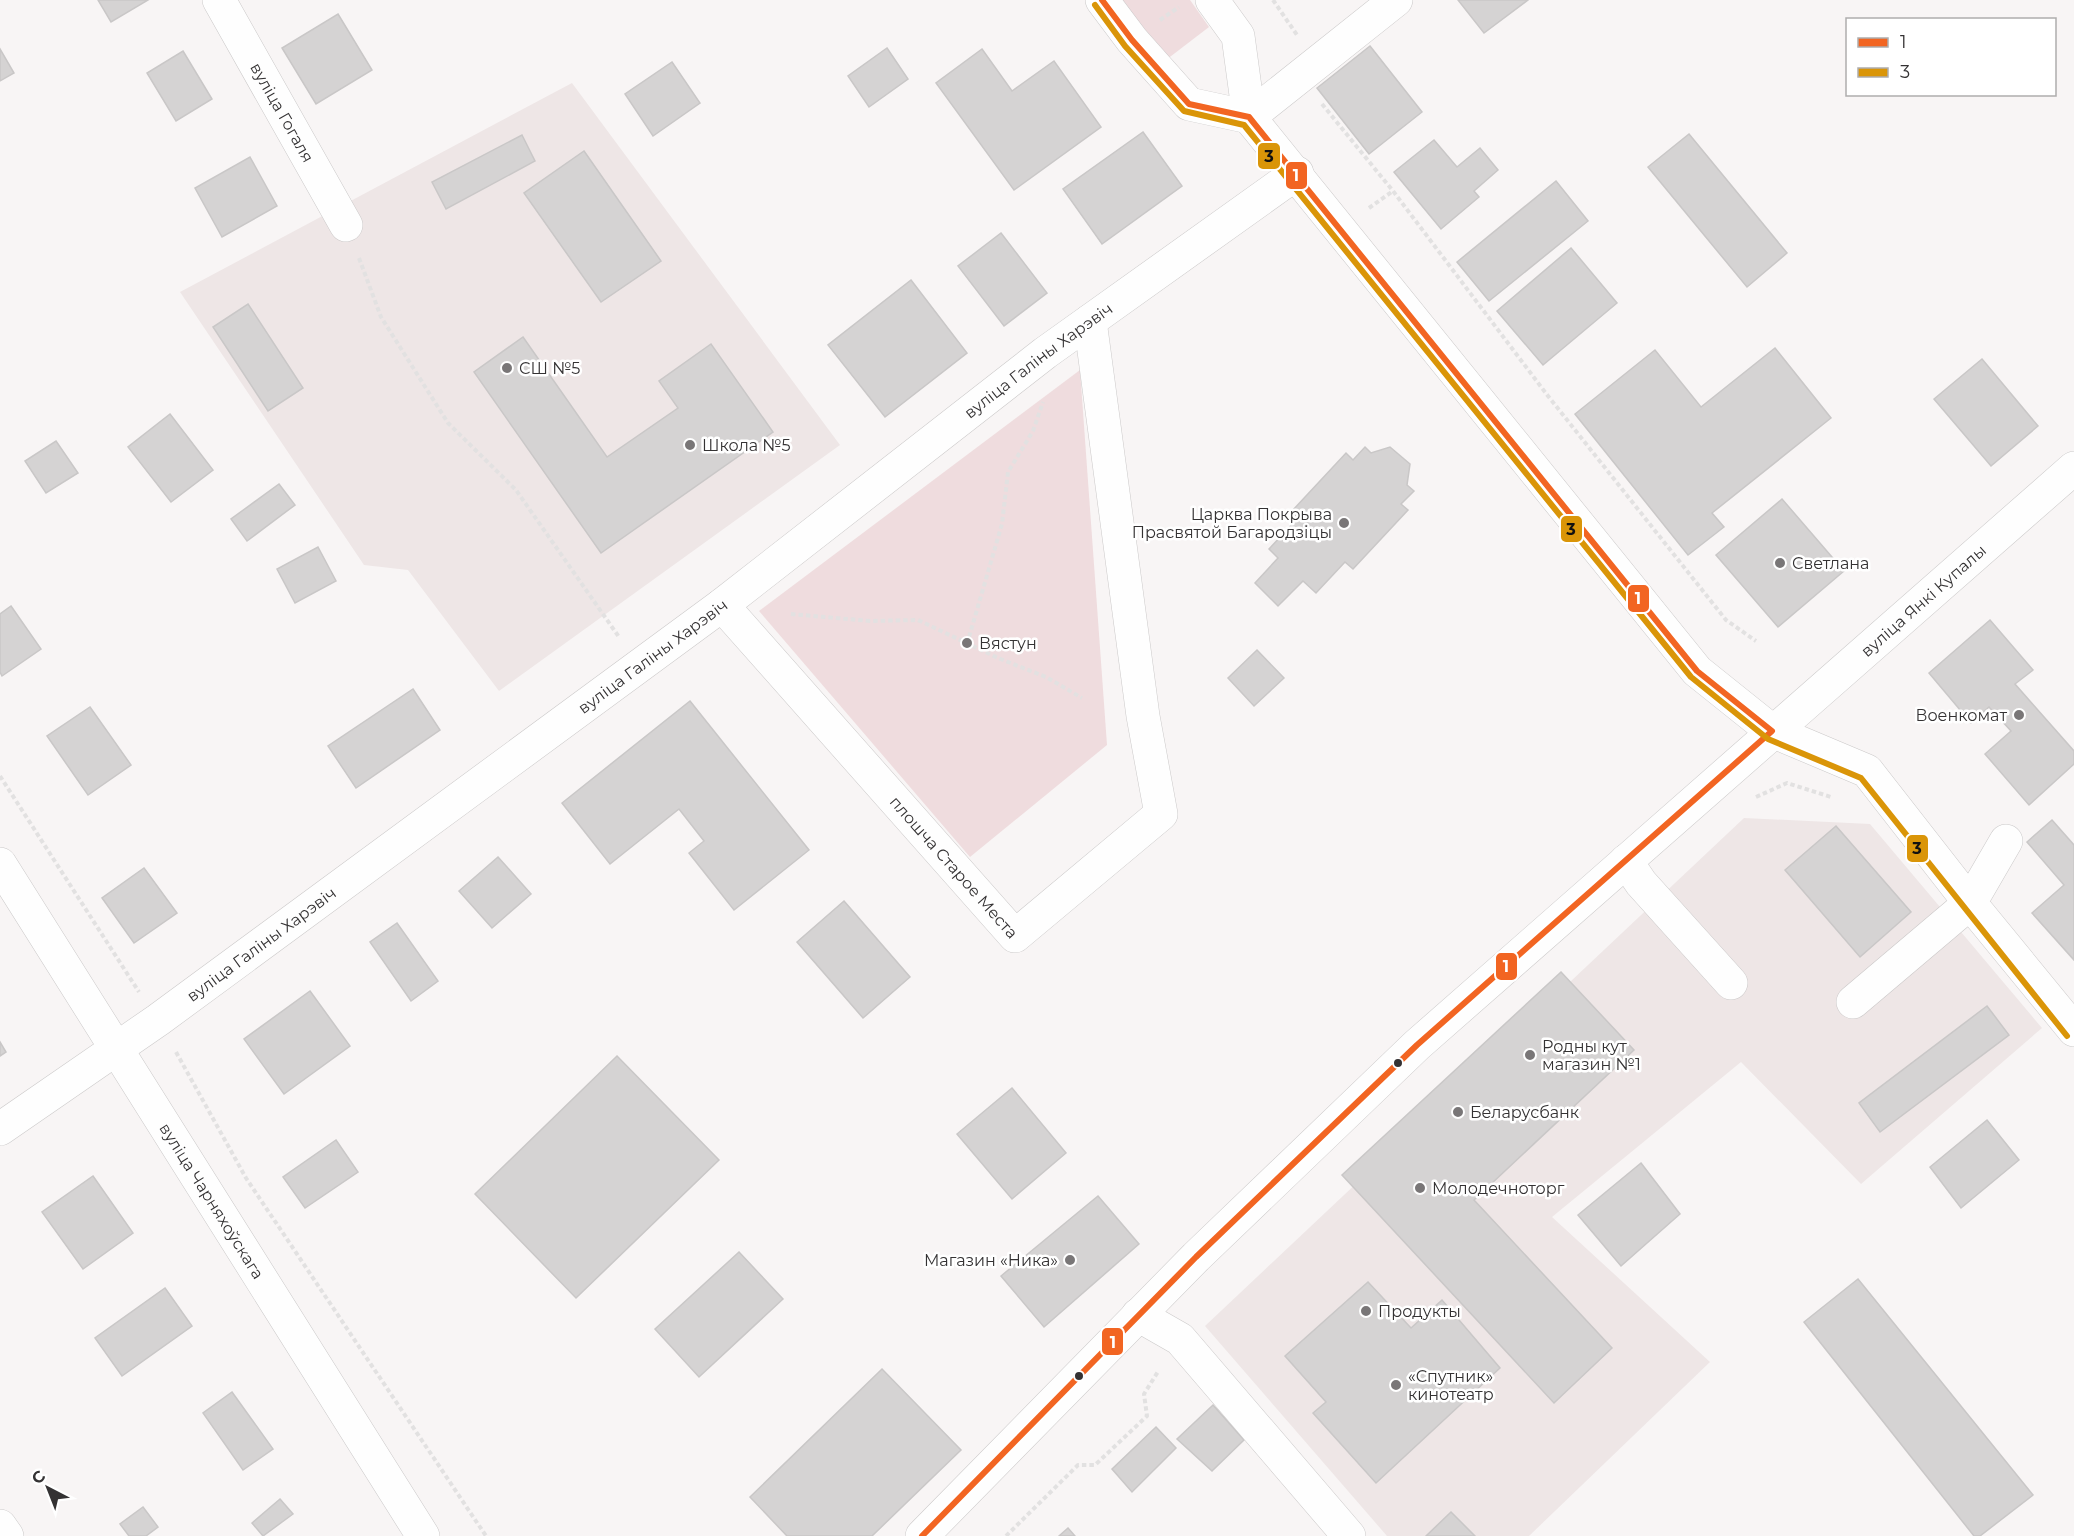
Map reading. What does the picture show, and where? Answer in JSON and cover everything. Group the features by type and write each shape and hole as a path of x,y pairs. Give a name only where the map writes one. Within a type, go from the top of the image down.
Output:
{"street":[{"name":"вуліца Гогаля","path":"219,0 346,225"},
{"path":"1102,0 1132,40 1189,104 1249,117"},
{"path":"1212,0 1238,36 1249,117 1297,173 1697,671 1772,731 1867,771 1970,903 2074,1030"},
{"path":"1249,117 1396,0"},
{"name":"вуліца Галіны Харэвіч","path":"0,1129 158,1020 636,666 722,605 1045,353 1297,173"},
{"name":"плошча Старое Места","path":"722,605 1016,936 1161,814 1143,716 1090,321"},
{"name":"вуліца Янкі Купалы","path":"922,1536 1138,1315 1417,1045 2074,468"},
{"path":"1853,1002 1970,903 2006,841"},
{"path":"1626,861 1641,883 1731,983"},
{"name":"вуліца Чарняхоўскага","path":"0,864 118,1048 423,1536"},
{"path":"1138,1315 1180,1339 1349,1536"},
{"path":"0,1526 7,1536"}],"path":[{"path":"1393,191 1548,396 1726,620 1756,640"},
{"path":"346,225 381,316 448,423 516,490 636,666"},
{"path":"967,644 1002,524 1008,472 1033,431 1044,401 1045,353"},
{"path":"791,614 870,621 918,620 967,644 1046,677 1082,698"},
{"path":"0,776 158,1020 246,1178 486,1536"},
{"path":"1749,800 1787,783 1834,798"},
{"path":"1006,1536 1078,1465 1095,1465 1147,1416 1144,1394 1180,1339"}],"shaded area":[{"path":"1120,0 1190,0 1209,27 1162,63"},
{"name":"СШ №5","path":"572,83 840,445 499,691 408,570 364,565 180,292"},
{"path":"1080,370 1107,745 970,857 759,611"},
{"path":"1744,818 1870,824 2042,1028 1861,1184 1741,1062 1552,1217 1710,1362 1529,1536 1387,1536 1205,1326"}],"building":[{"path":"98,0 148,0 111,22"},
{"path":"1458,0 1528,0 1484,33"},
{"path":"338,14 372,70 316,104 282,48"},
{"path":"1370,46 1422,112 1369,154 1317,88"},
{"path":"887,48 908,79 869,107 848,76"},
{"path":"0,49 14,73 0,81"},
{"path":"982,49 1012,91 1054,61 1101,127 1014,190 936,83"},
{"path":"183,51 212,99 176,121 147,73"},
{"path":"672,62 700,103 653,136 625,94"},
{"path":"1143,132 1182,186 1102,244 1063,189"},
{"path":"1689,134 1787,253 1747,287 1648,167"},
{"path":"522,135 535,161 446,209 432,182"},
{"path":"1434,140 1457,167 1480,148 1498,170 1474,191 1479,197 1441,229 1394,172"},
{"path":"584,151 661,261 601,302 524,193"},
{"path":"250,157 277,206 222,237 195,188"},
{"path":"1556,181 1588,221 1489,301 1457,262"},
{"path":"1001,233 1047,293 1004,326 958,266"},
{"path":"1571,248 1617,303 1543,365 1497,311"},
{"path":"911,280 967,353 885,417 828,345"},
{"path":"248,304 303,388 268,411 213,327"},
{"name":"Школа №5","path":"523,337 607,457 678,408 659,381 711,344 773,432 601,553 474,372"},
{"path":"1775,348 1831,418 1712,513 1724,527 1688,555 1575,414 1655,350 1701,407"},
{"path":"1982,359 2038,426 1991,466 1934,399"},
{"path":"170,414 213,470 171,502 128,447"},
{"path":"56,441 78,473 46,493 25,461"},
{"name":"Царква Покрыва Прасвятой Багародзіцы","path":"1365,447 1371,453 1390,447 1410,464 1407,485 1414,491 1401,504 1408,510 1353,569 1345,562 1316,593 1303,581 1278,606 1255,583 1278,558 1269,549 1298,518 1292,511 1346,453 1353,460"},
{"path":"279,484 295,505 247,541 231,519"},
{"name":"Светлана","path":"1782,499 1844,571 1778,627 1716,555"},
{"path":"318,547 336,581 295,603 277,569"},
{"path":"11,606 41,649 2,676 0,672 0,614"},
{"name":"Военкомат","path":"1990,620 2033,670 2015,684 2074,751 2074,764 2029,805 1985,754 2011,731 1989,707 1971,723 1929,673"},
{"path":"1257,650 1284,678 1254,706 1228,678"},
{"path":"413,689 440,730 356,788 328,746"},
{"path":"690,701 809,850 734,910 689,853 704,841 679,809 610,864 562,803"},
{"path":"90,707 131,765 88,795 47,736"},
{"path":"2052,820 2074,845 2074,960 2032,913 2064,885 2027,842"},
{"path":"1836,826 1911,912 1860,957 1785,870"},
{"path":"498,857 531,894 492,928 459,891"},
{"path":"144,868 177,913 134,943 102,898"},
{"path":"844,901 910,977 863,1018 797,942"},
{"path":"397,923 438,981 411,1001 370,942"},
{"name":"Молодечноторг","path":"1561,972 1634,1050 1474,1200 1612,1348 1554,1403 1342,1175"},
{"path":"310,991 350,1046 284,1094 244,1039"},
{"path":"1987,1006 2009,1035 1880,1132 1859,1103"},
{"path":"0,1042 6,1052 0,1056"},
{"path":"617,1056 719,1160 576,1298 475,1194"},
{"path":"1012,1088 1066,1153 1012,1199 957,1134"},
{"path":"1987,1120 2019,1160 1961,1208 1930,1167"},
{"path":"336,1140 358,1172 305,1208 283,1177"},
{"path":"1641,1163 1680,1214 1621,1266 1578,1215"},
{"path":"93,1176 133,1233 83,1269 42,1212"},
{"name":"Магазин «Ника»","path":"1098,1196 1139,1244 1044,1327 1001,1276"},
{"path":"739,1252 783,1299 699,1377 655,1329"},
{"path":"1858,1279 2033,1495 1980,1536 1974,1536 1804,1322"},
{"name":"«Спутник» кинотеатр","path":"1368,1282 1411,1328 1442,1300 1500,1368 1376,1483 1313,1413 1326,1402 1285,1356"},
{"path":"165,1288 192,1326 122,1376 95,1338"},
{"path":"882,1369 961,1450 872,1536 787,1536 750,1497"},
{"path":"232,1392 273,1449 243,1470 203,1413"},
{"path":"1213,1405 1244,1440 1212,1471 1177,1439"},
{"path":"1156,1427 1176,1448 1132,1492 1112,1469"},
{"path":"280,1499 293,1514 263,1536 252,1523"},
{"path":"143,1507 158,1527 146,1536 129,1536 120,1524"},
{"path":"1451,1512 1475,1536 1426,1536"},
{"path":"1068,1528 1075,1536 1059,1536"}],"transit line":[{"name":"1","path":"922,1536 1196,1257 1417,1045 1772,731 1697,671 1249,117 1189,104 1132,40 1102,0"},
{"name":"3","path":"1095,5 1125,46 1184,111 1244,125 1691,677 1768,739 1861,778 2067,1036"}],"place":[{"name":"СШ №5","path":"507,368"},
{"name":"Школа №5","path":"690,445"},
{"name":"Царква Покрыва Прасвятой Багародзіцы","path":"1344,523"},
{"name":"Светлана","path":"1780,563"},
{"name":"Вястун","path":"967,643"},
{"name":"Военкомат","path":"2019,715"},
{"name":"Родны кут магазин №1","path":"1530,1055"},
{"name":"Беларусбанк","path":"1458,1112"},
{"name":"Молодечноторг","path":"1420,1188"},
{"name":"Магазин «Ника»","path":"1070,1260"},
{"name":"Продукты","path":"1366,1311"},
{"name":"«Спутник» кинотеатр","path":"1396,1385"}]}
